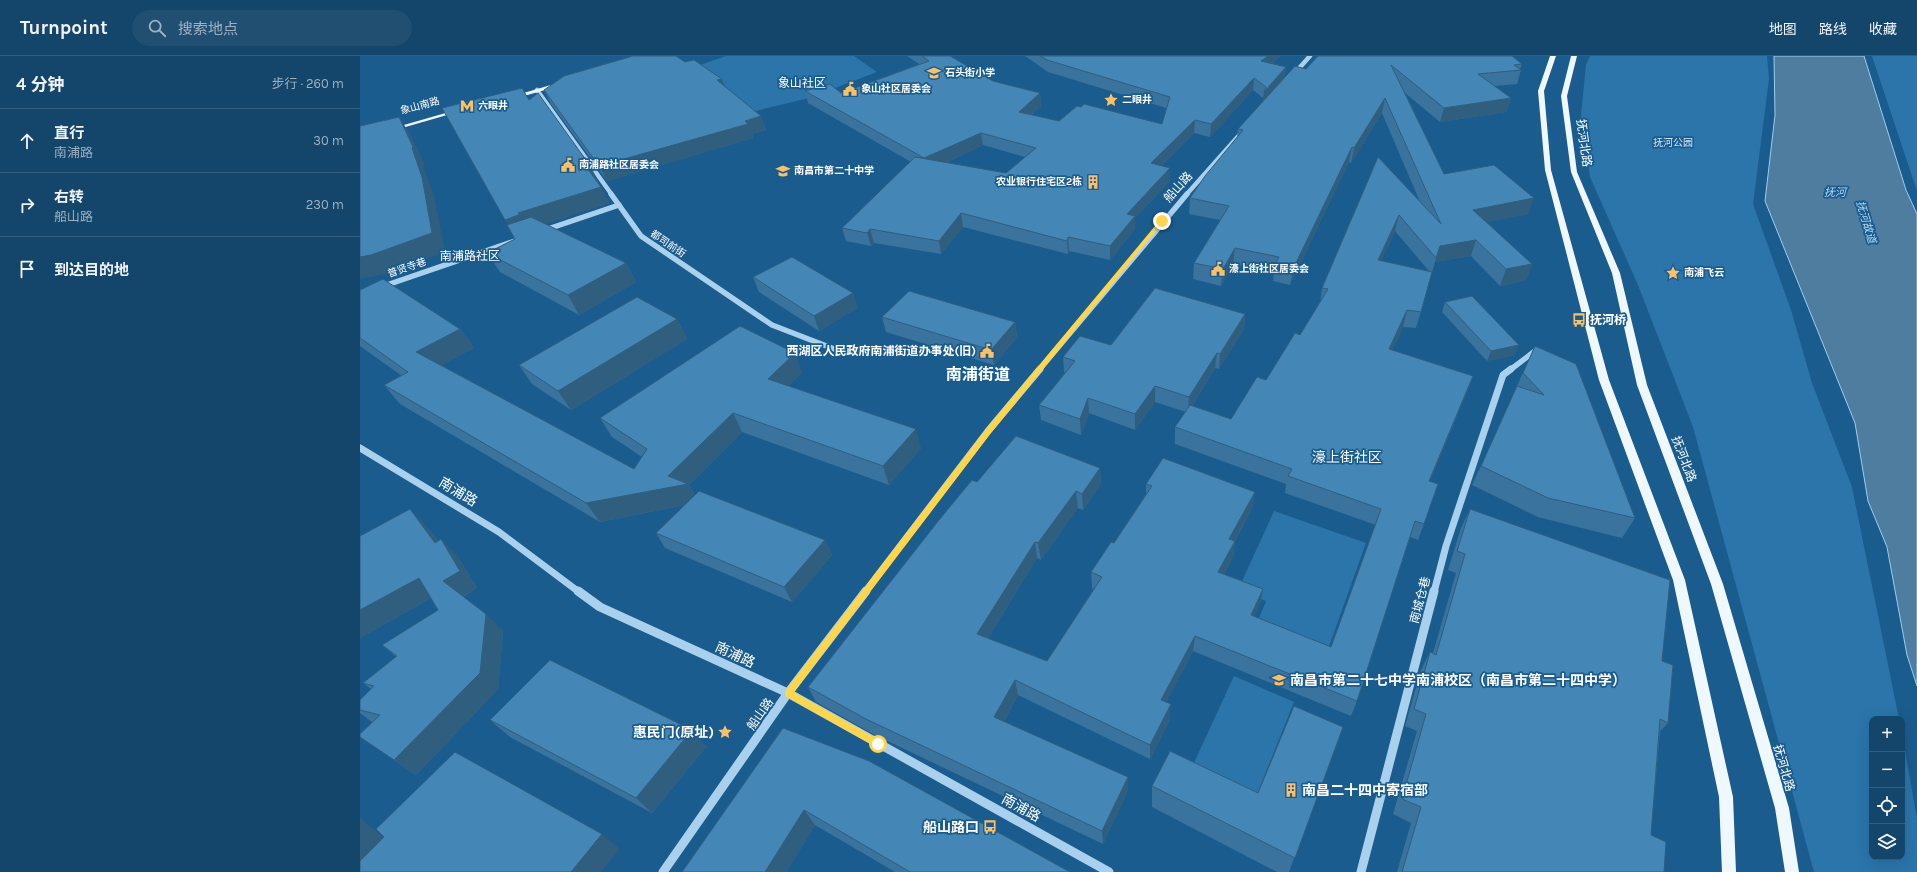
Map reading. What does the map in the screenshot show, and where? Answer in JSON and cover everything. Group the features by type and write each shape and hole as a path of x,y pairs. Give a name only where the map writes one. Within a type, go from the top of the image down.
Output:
{"main road":[{"path":"1553,56 1541,91 1548,170 1604,380 1679,580 1726,797 1729,872"},
{"name":"抚河北路","path":"1574,56 1564,96 1574,172 1616,273 1642,384 1717,584 1782,808 1792,872"},
{"path":"506,98 564,81 510,92"},
{"name":"象山南路","path":"383,132 466,106 390,124"}],"street":[{"path":"1289,80 1310,56"},
{"name":"都司前街","path":"537,90 641,236 772,325 842,352"},
{"name":"船山路","path":"663,872 788,693 988,431 1162,221 1247,127"},
{"path":"538,233 619,205"},
{"name":"普贤寺巷","path":"375,289 523,238"},
{"name":"南城仓巷","path":"1361,872 1446,546 1503,375 1534,351"},
{"name":"南浦路","path":"360,448 499,532 600,607 788,693 1109,872"}],"green space":[{"path":"726,56 854,56 877,72 809,98 747,113 697,66"},
{"name":"抚河公园","path":"1590,56 1767,56 1769,79 1753,204 1791,310 1812,383 1852,487 1898,716 1869,716 1869,860 1905,860 1905,751 1917,818 1917,872 1814,872 1693,427 1638,285 1590,177 1581,115 1586,65"},
{"path":"1872,56 1917,56 1917,191"},
{"path":"1274,511 1366,543 1327,652 1256,625 1266,601 1238,590"},
{"path":"1234,676 1294,702 1251,809 1187,778"}],"water":[{"name":"抚河","path":"1774,56 1864,56 1906,190 1917,214 1917,686 1907,655 1887,547 1868,501 1855,423 1765,201 1775,115"}],"building":[{"path":"633,56 676,56 685,62 694,60 722,79 717,80 761,116 745,121 748,124 599,166 544,90 564,76"},
{"path":"922,56 950,56 993,81 1040,93 1019,112 1059,121 1077,106 1081,107 1084,104 1162,124 1170,97 1047,60 1040,56 1268,56 1261,61 1286,67 1264,92 1266,87 1254,78 1211,124 1195,120 1151,163 1170,168 1127,214 1135,216 1110,246 1068,237 1067,241 961,213 939,241 870,229 867,233 842,228 915,157 1006,173 1036,148 981,133 924,158 805,91 830,84 841,93 929,61"},
{"path":"1318,56 1512,56 1522,64 1514,65 1521,70 1478,74 1511,98 1444,108 1391,65 1444,174 1494,165 1534,198 1473,210 1532,264 1506,269 1476,240 1440,246 1436,258 1399,215 1378,260 1432,272 1421,312 1407,310 1389,349 1473,376 1429,481 1438,484 1424,524 1415,521 1357,701 1195,636 1161,700 1171,704 1150,745 1015,680 994,717 1128,777 1102,831 866,719 808,687 972,480 977,482 1016,436 1100,468 1082,494 1076,491 1038,543 1035,542 977,634 1047,661 1102,577 1091,572 1111,542 1114,543 1152,486 1146,484 1163,458 1255,492 1229,539 1235,541 1218,572 1263,589 1251,615 1331,647 1381,509 1288,476 1292,469 1175,427 1190,405 1231,419 1257,377 1266,380 1295,333 1300,335 1328,289 1322,288 1378,157 1441,224 1385,98 1354,148 1352,147 1293,269 1275,265 1279,257 1235,248 1223,269 1194,263 1229,206 1190,198 1205,176 1243,130 1238,129 1295,66 1306,69"},
{"path":"522,88 529,100 538,93 591,167 587,168 601,187 518,213 521,214 505,220 442,108"},
{"path":"399,117 413,147 412,148 422,177 432,233 371,255 360,257 360,126"},
{"path":"531,217 626,263 568,295 487,253 515,239 507,225"},
{"path":"792,257 853,293 814,316 753,277"},
{"path":"383,279 460,329 416,352 634,469 647,449 600,418 740,326 795,353 768,379 916,429 883,466 733,413 668,476 688,484 586,503 384,385 408,372 360,338 360,290"},
{"path":"1155,288 1245,314 1220,354 1217,353 1189,397 1155,386 1135,414 1088,398 1080,419 1039,405 1075,361 1063,357 1080,336 1111,345"},
{"path":"909,291 1015,322 991,350 882,317"},
{"path":"1472,296 1519,345 1491,351 1445,302"},
{"path":"637,297 677,319 558,391 519,365"},
{"path":"1535,346 1576,364 1635,518 1548,498 1481,466 1517,386 1544,395 1523,373"},
{"path":"699,491 825,540 784,587 656,533"},
{"path":"410,509 435,543 441,539 460,571 443,581 486,614 480,673 394,760 360,737 360,734 380,715 360,710 360,700 374,686 363,683 397,656 382,645 438,610 419,578 360,610 360,536"},
{"path":"1470,509 1670,580 1662,661 1673,665 1668,723 1660,719 1651,835 1666,842 1664,872 1402,872 1421,807 1402,799 1426,714 1414,709 1430,652 1436,655 1465,554 1457,551"},
{"path":"550,660 692,730 636,798 490,720"},
{"name":"南昌二十四中寄宿部","path":"1294,706 1343,727 1295,858 1152,786 1170,751 1258,793"},
{"path":"783,728 869,761 1070,872 910,872 804,810 765,872 682,872"},
{"path":"455,752 602,834 571,872 360,872 360,861 384,837 376,829"}],"place":[{"name":"石头街小学","path":"934,73"},
{"name":"象山社区居委会","path":"850,89"},
{"name":"二眼井","path":"1111,100"},
{"name":"六眼井","path":"467,106"},
{"name":"南浦路社区居委会","path":"568,165"},
{"name":"南昌市第二十中学","path":"783,171"},
{"name":"农业银行住宅区2栋","path":"1093,182"},
{"name":"濠上街社区居委会","path":"1218,269"},
{"name":"南浦飞云","path":"1673,273"},
{"name":"抚河桥","path":"1579,320"},
{"name":"西湖区人民政府南浦街道办事处(旧)","path":"987,351"},
{"name":"南昌市第二十七中学南浦校区（南昌市第二十四中学）","path":"1279,680"},
{"name":"惠民门(原址)","path":"725,732"},
{"name":"南昌二十四中寄宿部","path":"1291,790"},
{"name":"船山路口","path":"990,827"}],"district":[{"name":"象山社区","path":"802,83"},
{"name":"南浦路社区","path":"470,256"},
{"name":"南浦街道","path":"978,374"},
{"name":"濠上街社区","path":"1347,457"}],"route":[{"path":"878,744 788,693 988,431 1162,221"}],"water label":[{"name":"抚河故道","path":"1866,222"}]}
